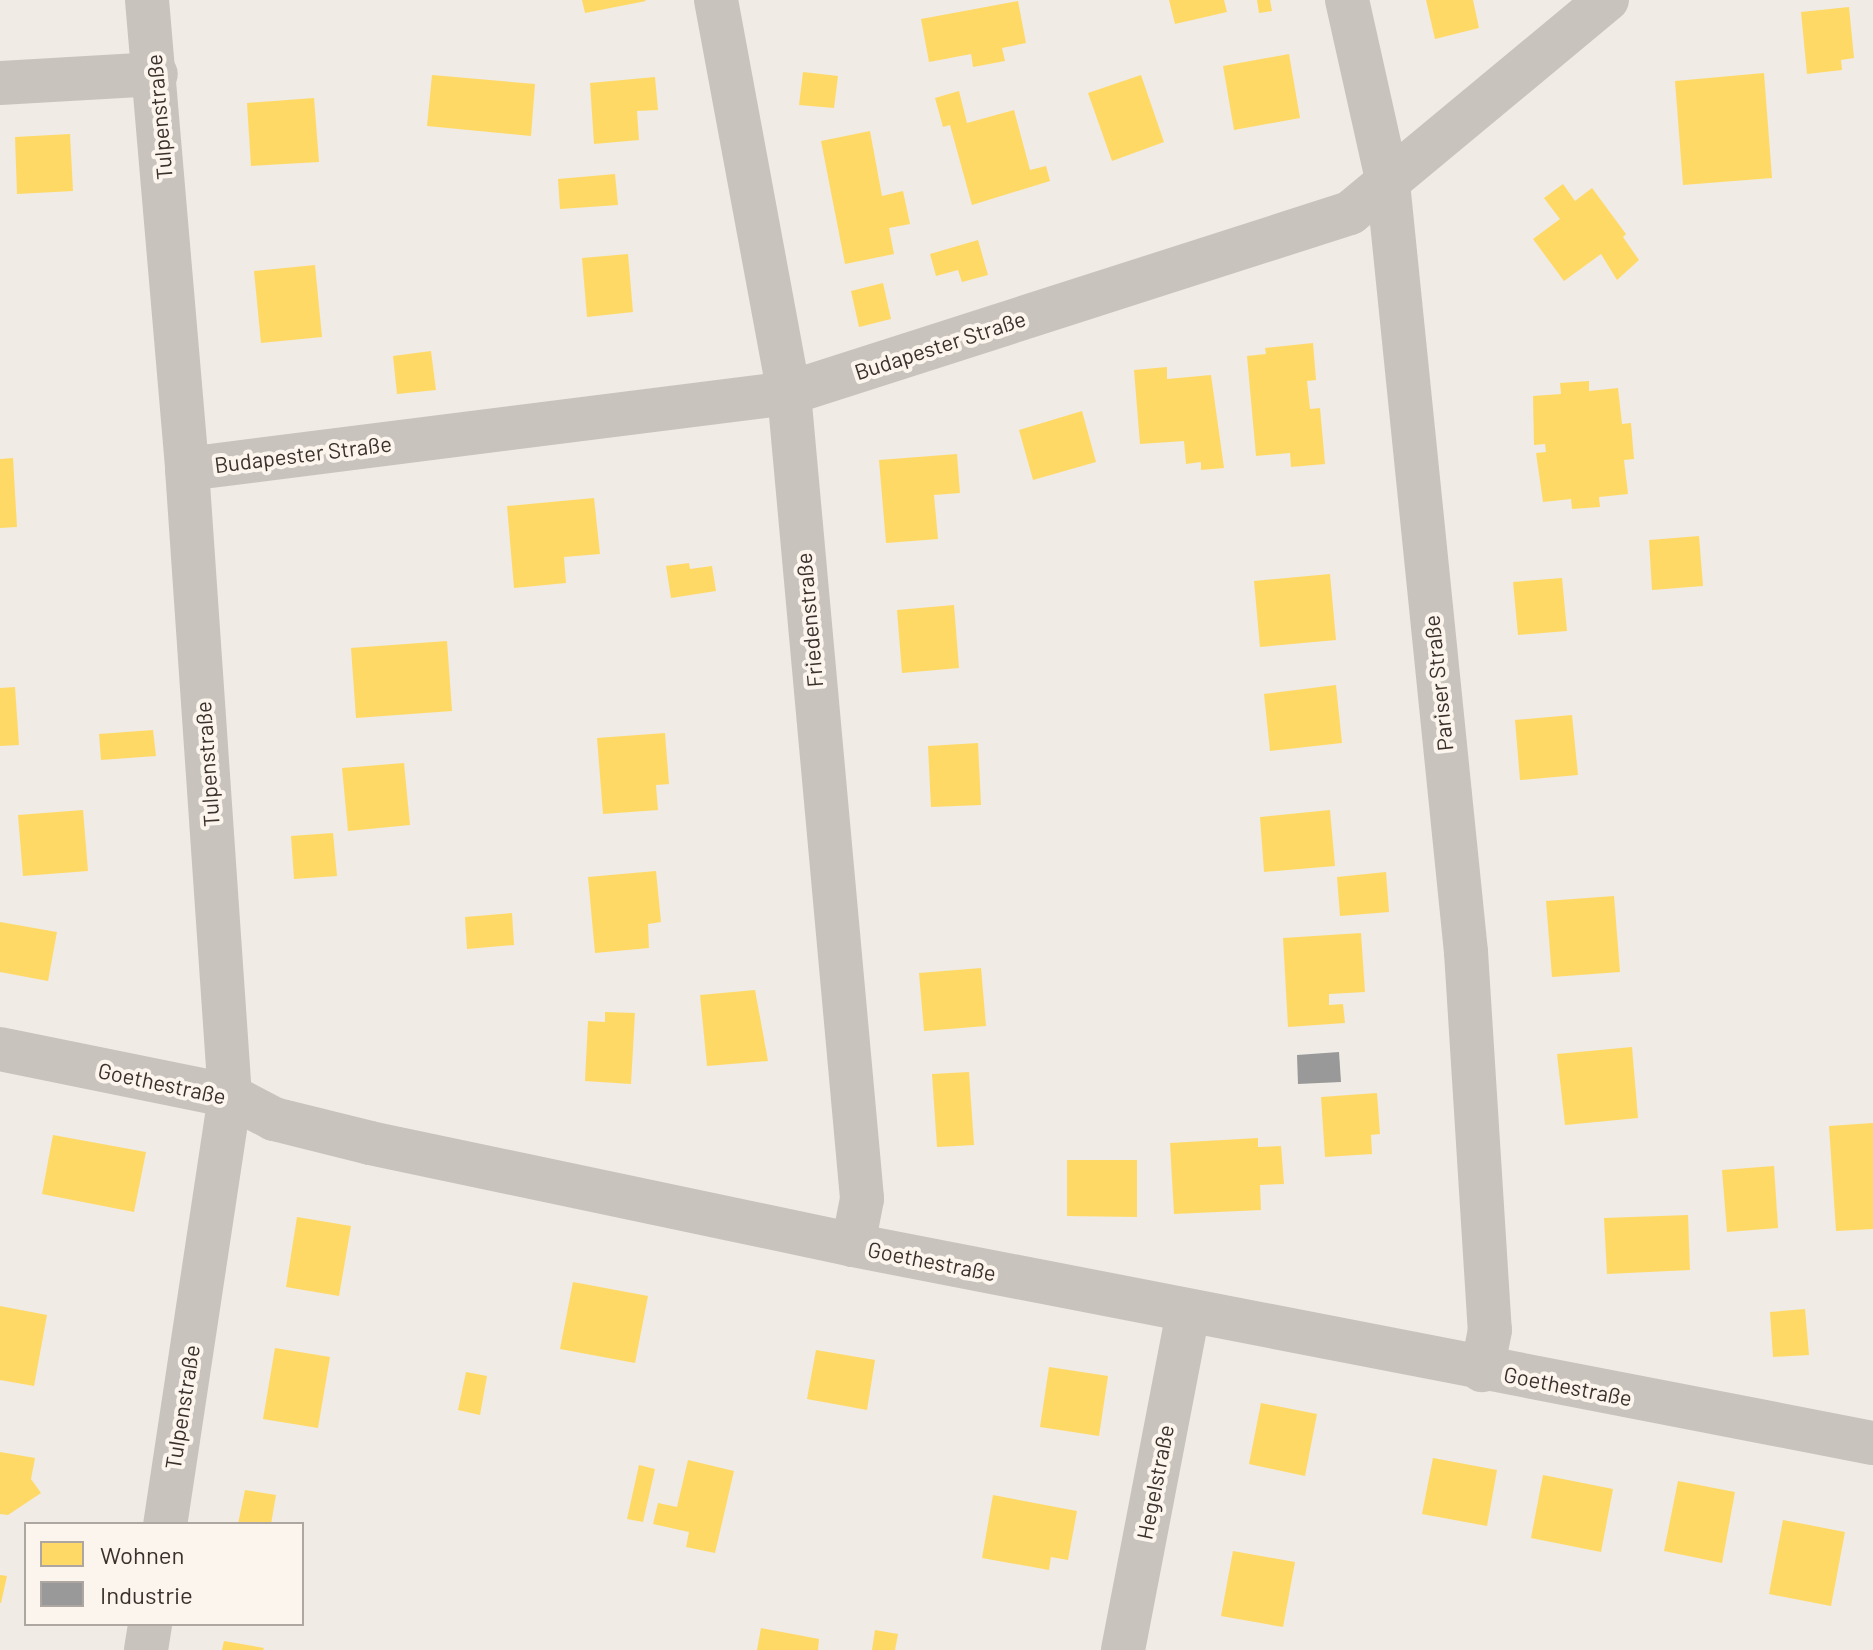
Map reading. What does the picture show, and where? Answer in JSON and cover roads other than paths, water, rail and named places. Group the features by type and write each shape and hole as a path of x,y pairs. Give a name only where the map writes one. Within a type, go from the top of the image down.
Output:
{"street":[{"name":"Tulpenstraße","path":"147,0 156,74 187,469 230,1096 165,1522"},
{"name":"Friedenstraße","path":"716,0 789,393 862,1199 853,1245"},
{"name":"Pariser Straße","path":"1347,0 1388,183 1466,952 1490,1330 1482,1370"},
{"name":"Budapester Straße","path":"187,469 789,393 1350,213 1607,0"},
{"path":"0,83 156,74"},
{"name":"Goethestraße","path":"0,1049 230,1096 274,1119 370,1143 853,1245 1188,1313 1873,1443"},
{"name":"Hegelstraße","path":"1123,1650 1188,1313"},
{"path":"146,1650 150,1626"}]}
